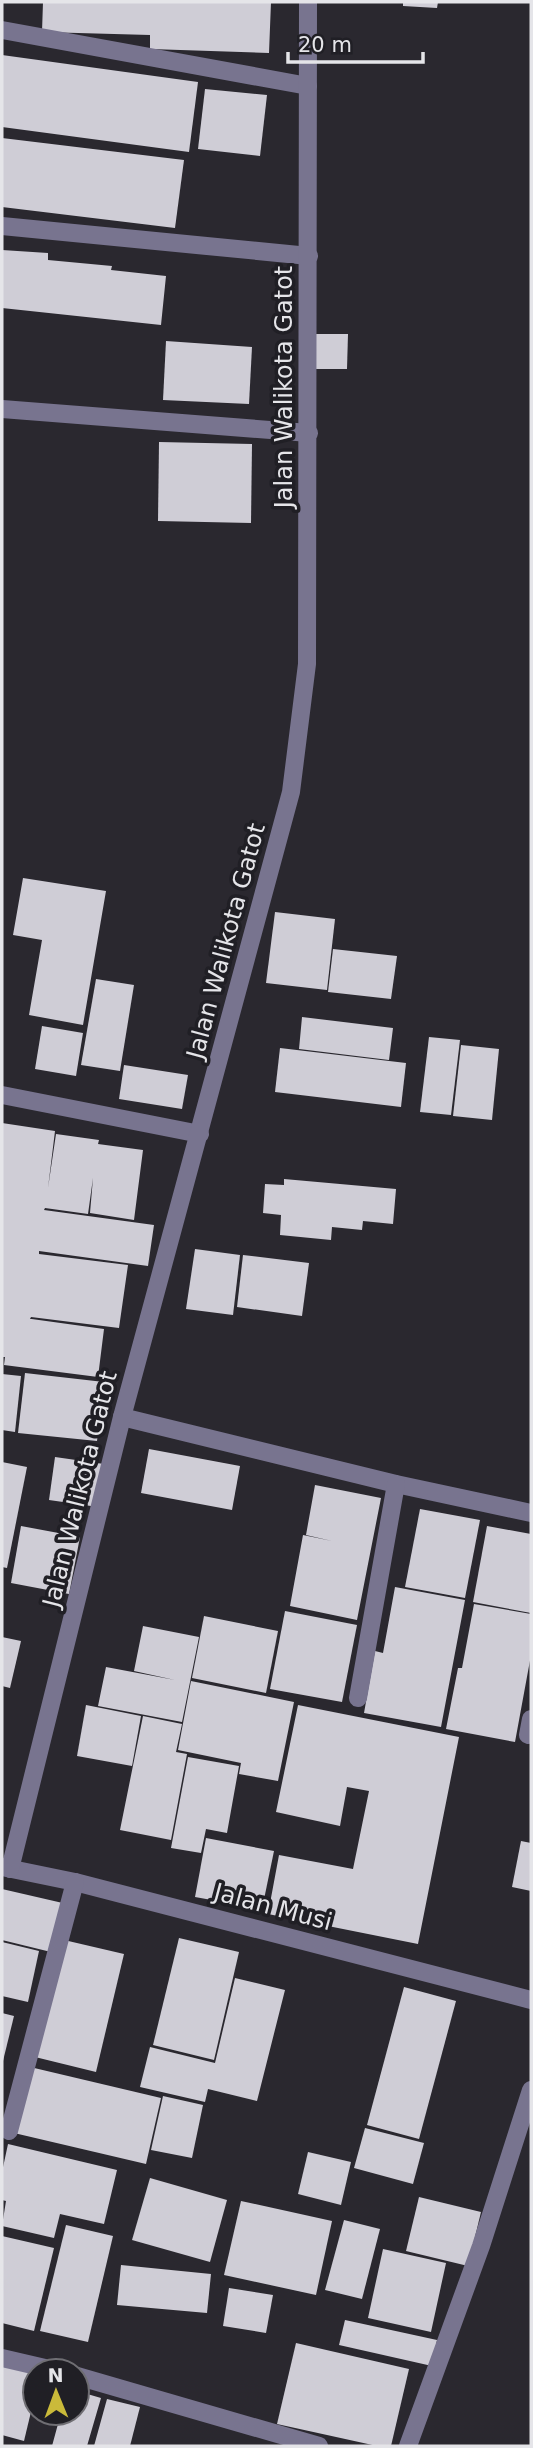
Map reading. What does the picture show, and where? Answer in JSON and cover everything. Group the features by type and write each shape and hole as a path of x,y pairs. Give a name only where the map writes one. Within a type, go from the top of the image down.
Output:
{"street":[{"name":"Jalan Walikota Gatot","path":"6,1868 122,1417 291,793 307,664 309,2"},
{"path":"2,30 308,86"},
{"path":"2,226 309,256"},
{"path":"2,409 309,433"},
{"path":"2,1095 200,1134"},
{"path":"122,1417 396,1484 531,1513"},
{"path":"358,1699 396,1484"},
{"name":"Jalan Musi","path":"6,1868 75,1882 531,2000"},
{"path":"9,2131 75,1882"},
{"path":"408,2446 481,2246 531,2090"},
{"path":"2,2358 21,2362"},
{"path":"91,2380 319,2446"}],"building":[{"path":"43,2 271,2 269,53 150,49 150,35 42,32"},
{"path":"403,2 438,2 437,8 403,6"},
{"path":"2,55 198,82 189,152 2,127"},
{"path":"205,89 267,95 260,156 198,149"},
{"path":"2,138 184,160 175,228 2,207"},
{"path":"2,250 48,253 48,260 112,266 111,270 166,276 161,325 2,308"},
{"path":"316,334 348,334 347,369 316,369"},
{"path":"166,341 252,347 249,404 163,400"},
{"path":"159,442 252,444 251,523 158,521"},
{"path":"23,878 106,891 83,1025 29,1015 42,940 13,935"},
{"path":"275,912 335,919 327,990 266,983"},
{"path":"333,949 397,956 391,999 328,992"},
{"path":"96,979 134,985 120,1071 81,1065"},
{"path":"302,1017 393,1028 389,1060 299,1049"},
{"path":"42,1026 83,1033 76,1076 35,1069"},
{"path":"429,1037 460,1040 451,1115 420,1112"},
{"path":"461,1045 499,1049 492,1120 453,1116"},
{"path":"280,1048 406,1063 401,1107 275,1092"},
{"path":"124,1065 188,1075 182,1109 119,1099"},
{"path":"2,1123 55,1131 48,1188 56,1134 99,1140 98,1144 143,1150 134,1220 90,1213 93,1178 88,1214 44,1210 154,1225 148,1266 39,1251 39,1254 128,1265 119,1328 30,1319 104,1329 98,1377 4,1365"},
{"path":"284,1179 396,1189 393,1224 363,1221 362,1230 332,1227 331,1240 280,1235 281,1215 263,1213 265,1184 284,1185"},
{"path":"195,1249 240,1255 233,1315 186,1309"},
{"path":"243,1255 309,1263 302,1316 237,1307"},
{"path":"25,1373 104,1382 97,1441 18,1433"},
{"path":"2,1374 21,1376 15,1432 2,1430"},
{"path":"149,1449 240,1466 232,1510 141,1493"},
{"path":"55,1457 104,1464 98,1507 49,1500"},
{"path":"2,1462 27,1467 7,1568 2,1567"},
{"path":"315,1485 381,1498 357,1620 290,1606 303,1535 332,1541 306,1535"},
{"path":"420,1509 480,1520 465,1598 405,1587"},
{"path":"21,1526 80,1537 69,1594 11,1583"},
{"path":"487,1526 531,1534 531,1613 473,1602"},
{"path":"395,1587 465,1600 441,1727 364,1713 375,1651 383,1653"},
{"path":"474,1604 531,1614 531,1655 515,1742 446,1729 458,1668 462,1668"},
{"path":"285,1611 357,1625 342,1702 270,1689"},
{"path":"204,1616 278,1631 266,1693 192,1678"},
{"path":"143,1626 199,1637 182,1722 98,1706 106,1667 175,1680 134,1671"},
{"path":"2,1637 21,1641 10,1688 2,1686"},
{"path":"191,1681 294,1702 278,1781 239,1774 241,1763 178,1750"},
{"path":"86,1705 141,1716 132,1766 77,1756"},
{"path":"298,1705 459,1737 418,1944 268,1914 279,1855 353,1869 369,1791 347,1787 340,1826 276,1812"},
{"path":"143,1716 182,1724 176,1752 187,1754 171,1840 120,1830"},
{"path":"188,1757 239,1766 227,1833 206,1829 201,1853 171,1848"},
{"path":"206,1838 274,1851 262,1909 195,1897"},
{"path":"521,1841 531,1843 531,1891 512,1887"},
{"path":"2,1889 67,1904 55,1953 2,1940"},
{"path":"179,1938 239,1952 214,2060 153,2045"},
{"path":"64,1940 124,1954 96,2072 35,2057"},
{"path":"2,1942 39,1951 28,2002 2,1996"},
{"path":"235,1978 285,1990 257,2101 208,2089 205,2102 140,2087 150,2047 215,2063"},
{"path":"404,1987 456,2001 419,2139 367,2125"},
{"path":"2,2013 14,2016 3,2061 2,2061"},
{"path":"30,2067 161,2098 146,2164 14,2133"},
{"path":"163,2096 203,2105 192,2158 151,2150"},
{"path":"365,2128 424,2143 413,2184 354,2168"},
{"path":"8,2144 117,2170 104,2224 60,2214 54,2238 2,2226 6,2201 2,2200 2,2172"},
{"path":"308,2152 351,2162 341,2205 298,2194"},
{"path":"150,2178 227,2200 210,2262 132,2240"},
{"path":"419,2197 481,2212 468,2266 406,2251"},
{"path":"241,2201 332,2221 316,2295 224,2275"},
{"path":"344,2220 380,2229 362,2299 325,2290"},
{"path":"66,2225 113,2236 88,2342 40,2331"},
{"path":"2,2236 54,2248 34,2331 2,2323"},
{"path":"383,2249 446,2263 431,2332 368,2318"},
{"path":"121,2265 211,2274 207,2313 117,2305"},
{"path":"229,2288 273,2295 266,2333 223,2326"},
{"path":"345,2320 437,2340 432,2366 339,2345"},
{"path":"296,2343 409,2369 391,2446 377,2446 277,2424"},
{"path":"2,2363 21,2368 21,2427 27,2427 24,2441 2,2435"},
{"path":"91,2395 101,2398 87,2446 52,2446 57,2427 91,2427"},
{"path":"107,2399 140,2407 130,2446 94,2446"}]}
